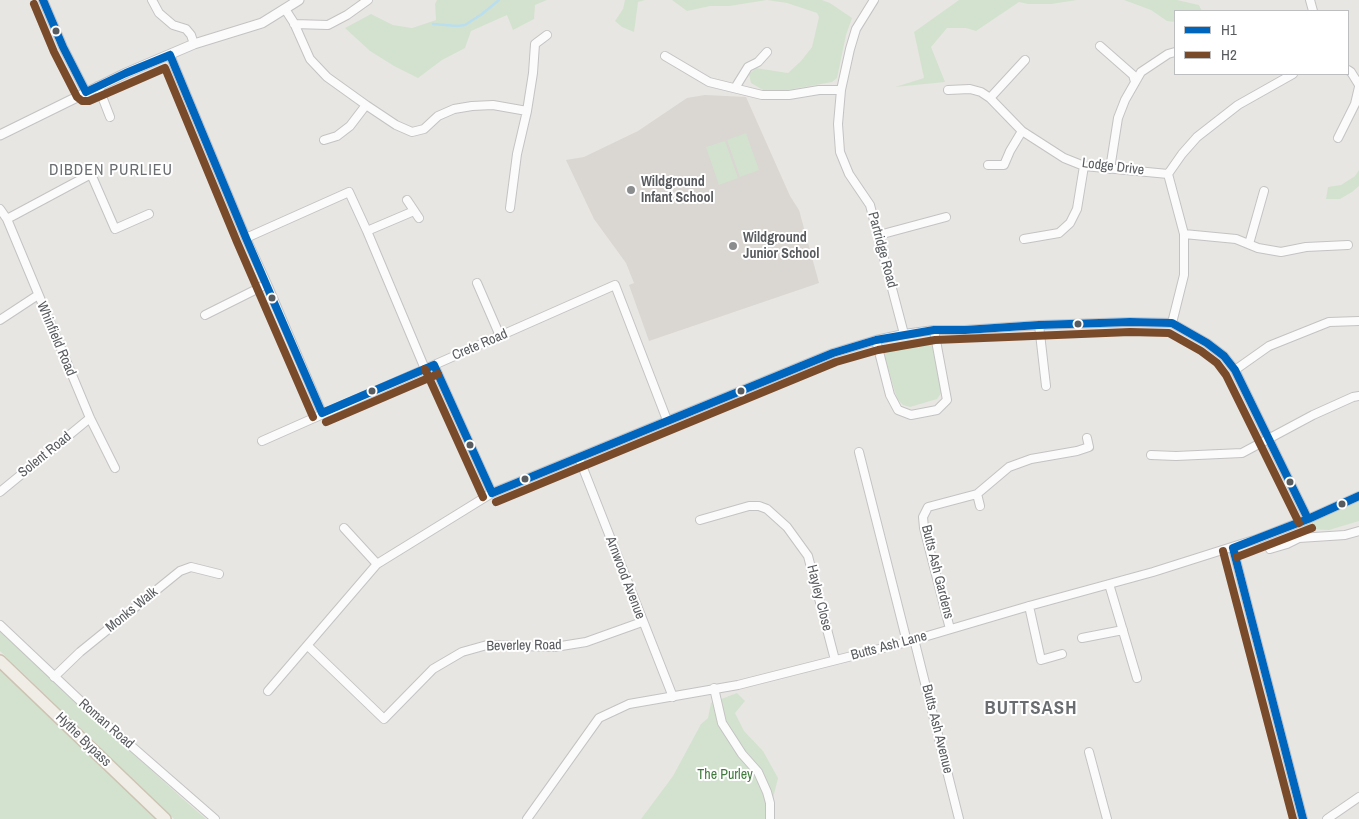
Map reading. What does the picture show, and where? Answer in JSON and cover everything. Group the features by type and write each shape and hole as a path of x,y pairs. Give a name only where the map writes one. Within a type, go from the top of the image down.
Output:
{"main road":[{"name":"Hythe Bypass","path":"0,661 165,819"}],"street":[{"path":"43,0 62,47 86,92"},
{"path":"152,0 159,13 166,20 186,29 191,35 194,44"},
{"path":"0,135 126,72 194,44 262,23 298,0"},
{"path":"294,24 328,25 347,15 368,0"},
{"name":"Partridge Road","path":"874,0 856,29 841,90 838,124 840,152 849,174 870,205 904,334"},
{"path":"285,9 310,59 327,77 396,125 412,132 424,128 438,116 454,109 493,105 527,112"},
{"path":"510,208 517,154 527,112 533,74 535,44 547,35"},
{"path":"1100,46 1133,74 1135,82"},
{"path":"735,88 748,67 758,62 767,52"},
{"path":"1110,169 1120,109 1141,72 1168,54 1174,52"},
{"path":"170,55 246,238 322,413"},
{"path":"665,56 709,82 762,96 789,95 819,90 841,90"},
{"path":"990,98 1025,60"},
{"path":"1338,138 1355,104 1359,86 1349,71"},
{"path":"1172,323 1184,275 1184,234 1168,174 1182,154 1208,128 1238,105 1291,75"},
{"path":"98,86 110,116"},
{"name":"Lodge Drive","path":"948,90 970,89 981,92 990,98 1022,132 1064,158 1084,166 1168,174"},
{"path":"324,140 337,136 350,126 366,105"},
{"path":"988,165 1004,165 1022,132"},
{"path":"1024,239 1059,233 1070,223 1077,209 1084,166"},
{"path":"7,219 91,174 115,229 149,214"},
{"path":"1249,244 1264,191"},
{"path":"246,238 349,192 425,369"},
{"path":"406,200 419,218"},
{"name":"Whinfield Road","path":"0,209 7,219 90,418 115,468"},
{"path":"367,231 414,211"},
{"path":"878,235 946,217"},
{"path":"1184,234 1236,239 1258,248 1281,252 1306,247 1348,245"},
{"path":"477,283 500,336"},
{"path":"205,315 267,284"},
{"name":"Crete Road","path":"262,441 616,285 667,420"},
{"path":"0,320 38,295"},
{"path":"1235,370 1269,346 1329,322 1359,321"},
{"path":"268,691 377,564 492,493 833,353 904,334 934,330 1130,322 1172,323 1188,330 1224,356 1235,370 1308,519"},
{"path":"1039,325 1046,386"},
{"path":"876,340 890,396 898,410 910,415 937,410 947,400 934,330"},
{"path":"434,365 492,493"},
{"path":"1151,455 1242,454 1312,415 1359,396"},
{"name":"Solent Road","path":"0,492 90,418"},
{"name":"Butts Ash Gardens","path":"950,629 924,528 923,517 928,506 977,494 1010,467 1032,458 1077,451 1089,447 1087,438"},
{"name":"Butts Ash Avenue","path":"859,452 959,819"},
{"name":"Arnwood Avenue","path":"579,458 673,697"},
{"path":"977,494 980,506"},
{"name":"Butts Ash Lane","path":"527,819 599,718 629,704 738,685 911,640 1109,584 1233,548 1308,519 1359,496"},
{"name":"Hayley Close","path":"700,520 749,506 759,506 767,509 787,526 808,556 835,660"},
{"path":"1295,524 1299,538"},
{"path":"344,528 377,564"},
{"path":"1270,549 1299,538 1344,535 1359,531"},
{"path":"1233,548 1303,819"},
{"name":"Monks Walk","path":"54,677 80,652 180,571 191,567 219,574"},
{"path":"1109,584 1137,678"},
{"path":"1029,606 1041,660 1062,654"},
{"name":"Beverley Road","path":"308,646 384,719 433,669 462,652 487,645 555,647 586,642 642,622"},
{"name":"Roman Road","path":"0,625 90,710 215,819"},
{"path":"1082,638 1123,630"},
{"path":"714,688 722,722 742,754 758,772 767,792 770,803 770,819"},
{"path":"1089,752 1107,819"},
{"path":"1327,819 1359,797"}],"shaded area":[{"name":"Wildground Junior School","path":"705,95 746,97 790,196 799,210 819,283 649,341 629,285 634,283 626,263 594,219 566,160 584,157 638,131 687,98"}],"green space":[{"path":"437,0 547,0 535,5 534,19 513,30 507,15 471,31 465,48 442,60 418,78 370,51 345,28 371,14 393,25 412,28 436,20 435,4"},
{"path":"625,0 645,0 638,2 634,32 622,27 615,21 623,9"},
{"path":"672,0 767,0 729,6 710,6 687,11"},
{"path":"767,0 822,0 830,3 852,18 846,35 837,78 832,82 776,92 763,90 751,83 749,74 756,68 788,73 801,61 812,47 819,17 817,13 787,3"},
{"path":"959,0 1077,0 1051,4 1019,2 976,31 966,28 947,28 931,47 945,82 895,87 924,78 914,32"},
{"path":"1124,0 1177,0 1199,5 1202,10 1174,10 1174,22 1167,21 1151,10"},
{"path":"746,133 759,170 740,177 727,140"},
{"path":"725,141 738,178 719,185 706,147"},
{"path":"1359,170 1359,186 1340,199 1326,199 1328,187 1341,185 1355,176"},
{"path":"928,338 933,345 942,383 942,392 937,399 910,407 903,405 897,399 884,354 885,349 887,345"},
{"path":"1359,501 1359,521 1329,530 1305,529 1303,525 1310,521"},
{"path":"0,632 206,819 174,819 0,651"},
{"path":"0,665 161,819 0,819"},
{"name":"The Purley","path":"737,693 745,701 735,713 744,731 763,751 778,778 768,819 641,819 673,776 701,724 708,718 711,703"}],"waterway":[{"path":"433,24 465,25 499,0"}],"transit line":[{"name":"H1","path":"43,0 63,47 86,92"},
{"name":"H2","path":"34,4 54,52 77,97 82,101 89,101 165,68 237,242 313,417"},
{"name":"H1","path":"170,55 246,238 322,413"},
{"name":"H1","path":"86,92 170,55"},
{"name":"H1","path":"492,493 833,353 876,340 934,330 1130,322 1172,323 1207,343 1224,356 1235,370 1308,519"},
{"name":"H2","path":"496,502 836,362 878,350 935,340 1130,332 1169,333 1201,351 1217,363 1226,375 1299,523"},
{"name":"H1","path":"434,365 492,493"},
{"name":"H1","path":"322,413 434,365"},
{"name":"H2","path":"425,369 483,497"},
{"name":"H2","path":"326,422 438,374"},
{"name":"H1","path":"1233,548 1308,519 1359,496"},
{"name":"H2","path":"1237,557 1312,528"},
{"name":"H1","path":"1233,548 1303,819"},
{"name":"H2","path":"1223,551 1293,819"}],"place":[{"name":"Wildground Infant School","path":"631,190"},
{"name":"Wildground Junior School","path":"733,246"}],"district":[{"name":"DIBDEN PURLIEU","path":"111,171"},
{"name":"BUTTSASH","path":"1031,709"}]}
